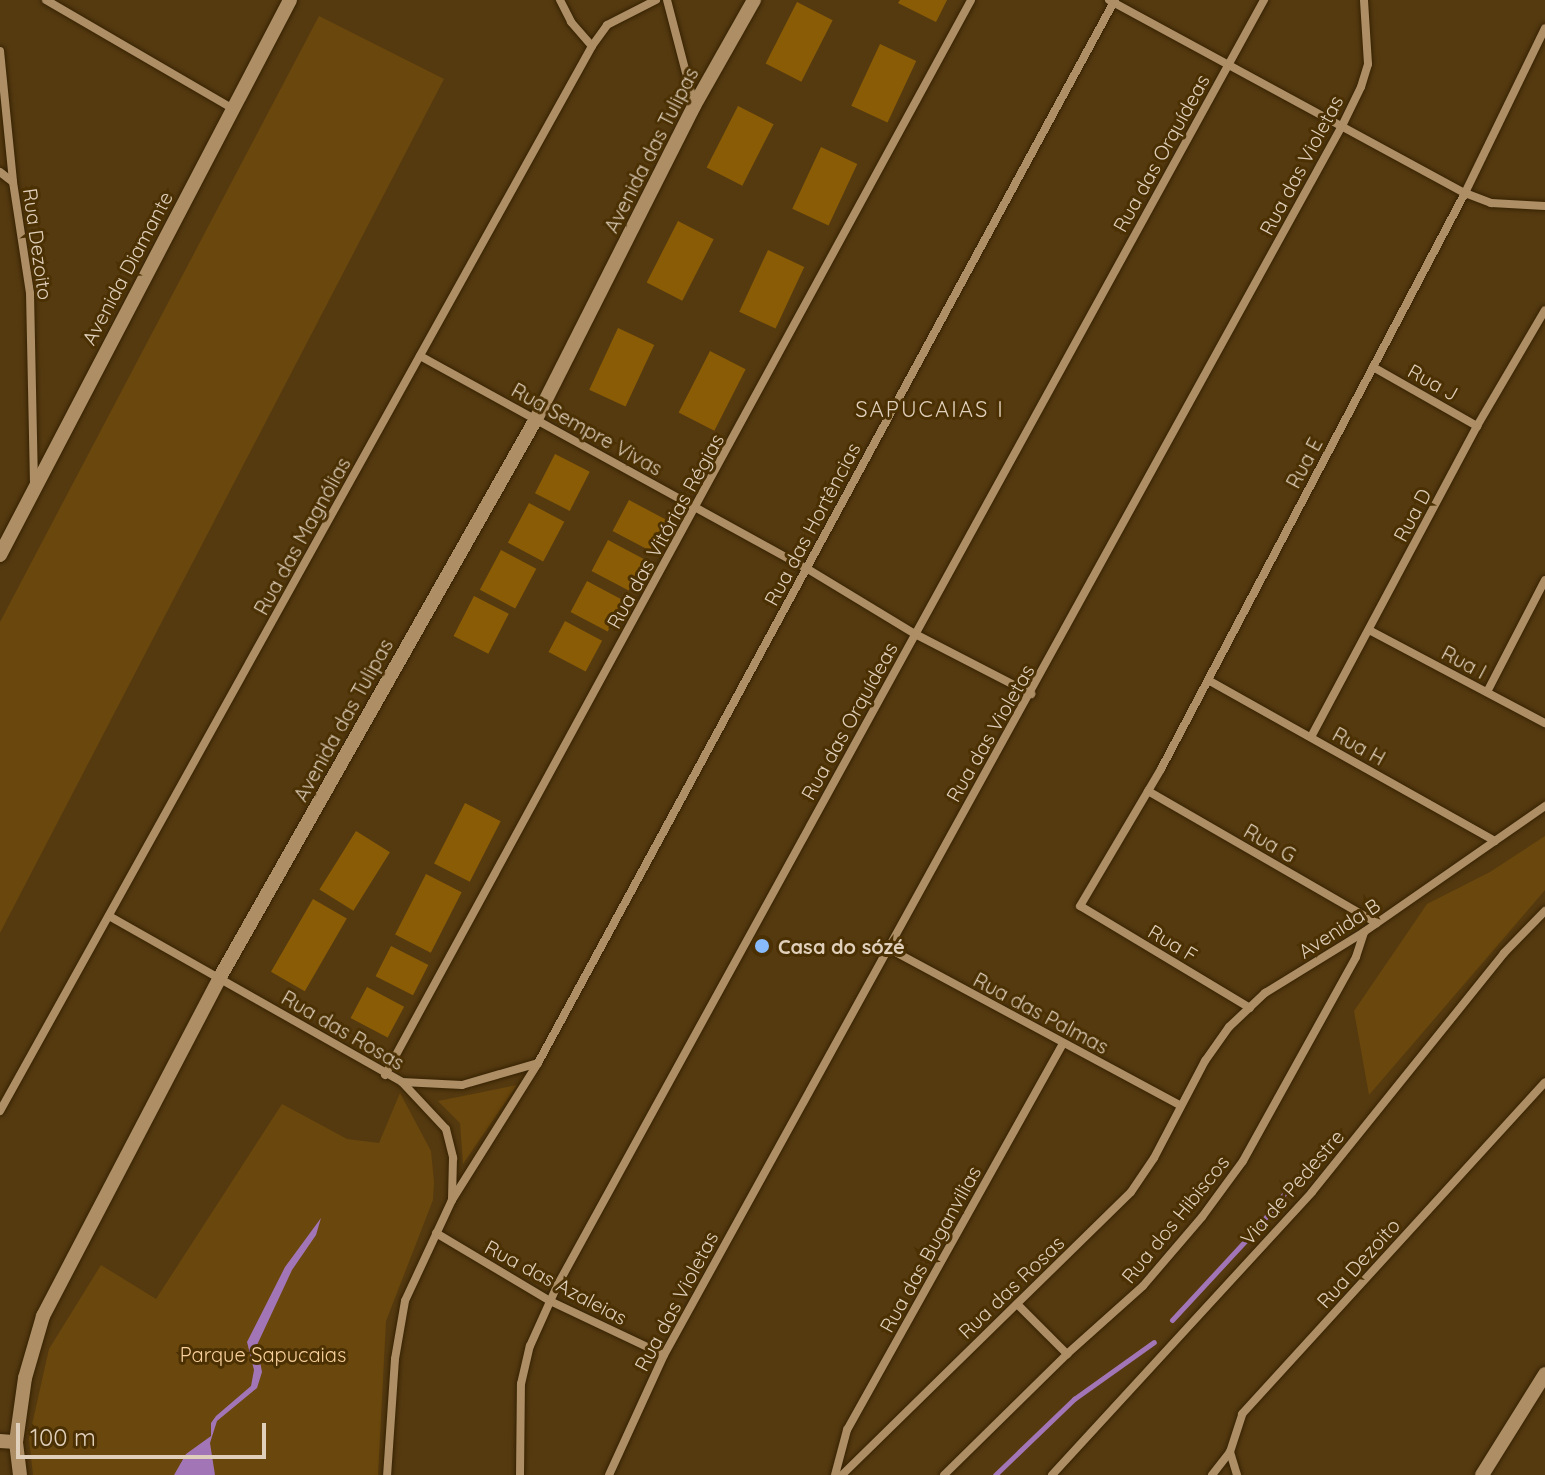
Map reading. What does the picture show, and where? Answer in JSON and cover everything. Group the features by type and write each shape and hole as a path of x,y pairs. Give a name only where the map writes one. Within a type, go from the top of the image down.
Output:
{"street":[{"path":"46,0 233,109"},
{"name":"Avenida Diamante","path":"0,555 290,0"},
{"path":"560,0 571,22 592,46"},
{"name":"Rua das Magnólias","path":"0,1111 592,46 607,25 656,0"},
{"path":"667,0 694,106"},
{"name":"Avenida das Tulipas","path":"20,1475 16,1442 25,1378 43,1316 220,977 536,419 694,106 754,0"},
{"name":"Rua das Vitórias Régias","path":"385,1075 971,0"},
{"name":"Rua das Orquídeas","path":"520,1475 521,1384 530,1346 550,1301 1264,0"},
{"name":"Rua das Violetas","path":"609,1475 664,1355 886,947 1031,694 1342,126 1361,87 1368,64 1364,0"},
{"path":"1113,1 1465,193 1491,203 1545,206"},
{"name":"Rua das Hortências","path":"452,1200 538,1063 1113,1"},
{"name":"Rua E","path":"1080,906 1148,791 1208,680 1465,193 1545,28"},
{"name":"Rua Dezoito","path":"0,51 13,182 30,293 34,489"},
{"path":"0,172 13,182"},
{"name":"Rua D","path":"1311,737 1477,426 1545,310"},
{"name":"Rua Sempre Vivas","path":"420,356 806,568 915,634 1031,694"},
{"name":"Rua J","path":"1373,367 1477,426"},
{"path":"1487,692 1545,580"},
{"name":"Rua I","path":"1369,630 1545,723"},
{"name":"Rua H","path":"1208,680 1495,841"},
{"name":"Rua G","path":"1148,791 1377,923"},
{"name":"Avenida B","path":"1181,1106 1205,1061 1229,1027 1265,993 1364,932 1545,806"},
{"name":"Rua F","path":"1080,906 1250,1008"},
{"name":"Via de Pedestre","path":"1052,1475 1312,1192 1504,953 1545,911"},
{"name":"Rua das Rosas","path":"109,916 402,1082 446,1129 453,1158 452,1200 405,1301 395,1359 387,1475"},
{"name":"Rua dos Hibiscos","path":"944,1475 1067,1354 1143,1286 1202,1217 1243,1161 1356,957 1364,932"},
{"name":"Rua das Palmas","path":"886,947 1181,1106"},
{"name":"Rua das Buganvilias","path":"835,1475 847,1430 1063,1043"},
{"path":"402,1082 462,1085 538,1063"},
{"name":"Rua Dezoito","path":"1212,1475 1230,1452 1242,1414 1545,1082"},
{"name":"Rua das Rosas","path":"842,1475 1131,1192 1181,1106"},
{"name":"Rua das Azaleias","path":"436,1233 550,1301 664,1355"},
{"path":"1017,1304 1067,1354"},
{"path":"1482,1475 1544,1378"},
{"path":"0,1441 16,1442"},
{"path":"1230,1452 1237,1475"}],"green space":[{"path":"319,16 444,79 0,933 0,622"},
{"path":"1545,836 1545,890 1369,1095 1354,1011 1427,904 1490,872"},
{"path":"517,1085 463,1164 460,1123 438,1101"},
{"name":"Parque Sapucaias","path":"400,1093 431,1151 433,1200 386,1321 378,1475 33,1475 29,1438 49,1349 101,1265 156,1299 282,1104 347,1139 379,1143"}],"shaded area":[{"path":"321,1218 316,1235 292,1270 257,1345 262,1372 257,1388 217,1421 210,1443 215,1475 174,1475 186,1454 211,1436 211,1423 216,1416 251,1386 254,1370 247,1342 285,1267"}],"building":[{"path":"900,0 947,0 936,22 898,3"},
{"path":"797,2 833,20 801,82 766,63"},
{"path":"880,44 916,61 888,123 851,106"},
{"path":"738,106 774,124 742,186 707,167"},
{"path":"821,147 857,164 829,226 792,209"},
{"path":"678,221 714,239 682,301 647,282"},
{"path":"768,250 804,267 776,329 739,312"},
{"path":"618,328 654,345 626,407 589,390"},
{"path":"710,351 746,369 714,431 679,412"},
{"path":"555,454 590,472 570,511 535,493"},
{"path":"629,500 666,520 650,551 613,531"},
{"path":"529,503 564,522 543,562 508,543"},
{"path":"608,540 645,560 629,591 592,571"},
{"path":"501,550 536,569 515,609 480,590"},
{"path":"587,581 624,601 608,632 571,612"},
{"path":"474,596 509,614 488,654 454,636"},
{"path":"565,621 602,641 586,672 549,652"},
{"path":"465,803 501,821 470,882 434,864"},
{"path":"356,831 390,852 353,911 319,890"},
{"path":"426,874 462,892 431,953 395,935"},
{"path":"313,899 347,918 305,991 271,972"},
{"path":"391,946 428,965 413,995 376,976"},
{"path":"367,987 404,1007 388,1038 351,1018"}],"waterway":[{"path":"1172,1320 1258,1227 1298,1176"},
{"path":"995,1475 1074,1399 1154,1342"}],"place":[{"name":"Casa do sózé","path":"762,946"}],"district":[{"name":"SAPUCAIAS I","path":"930,410"}]}
